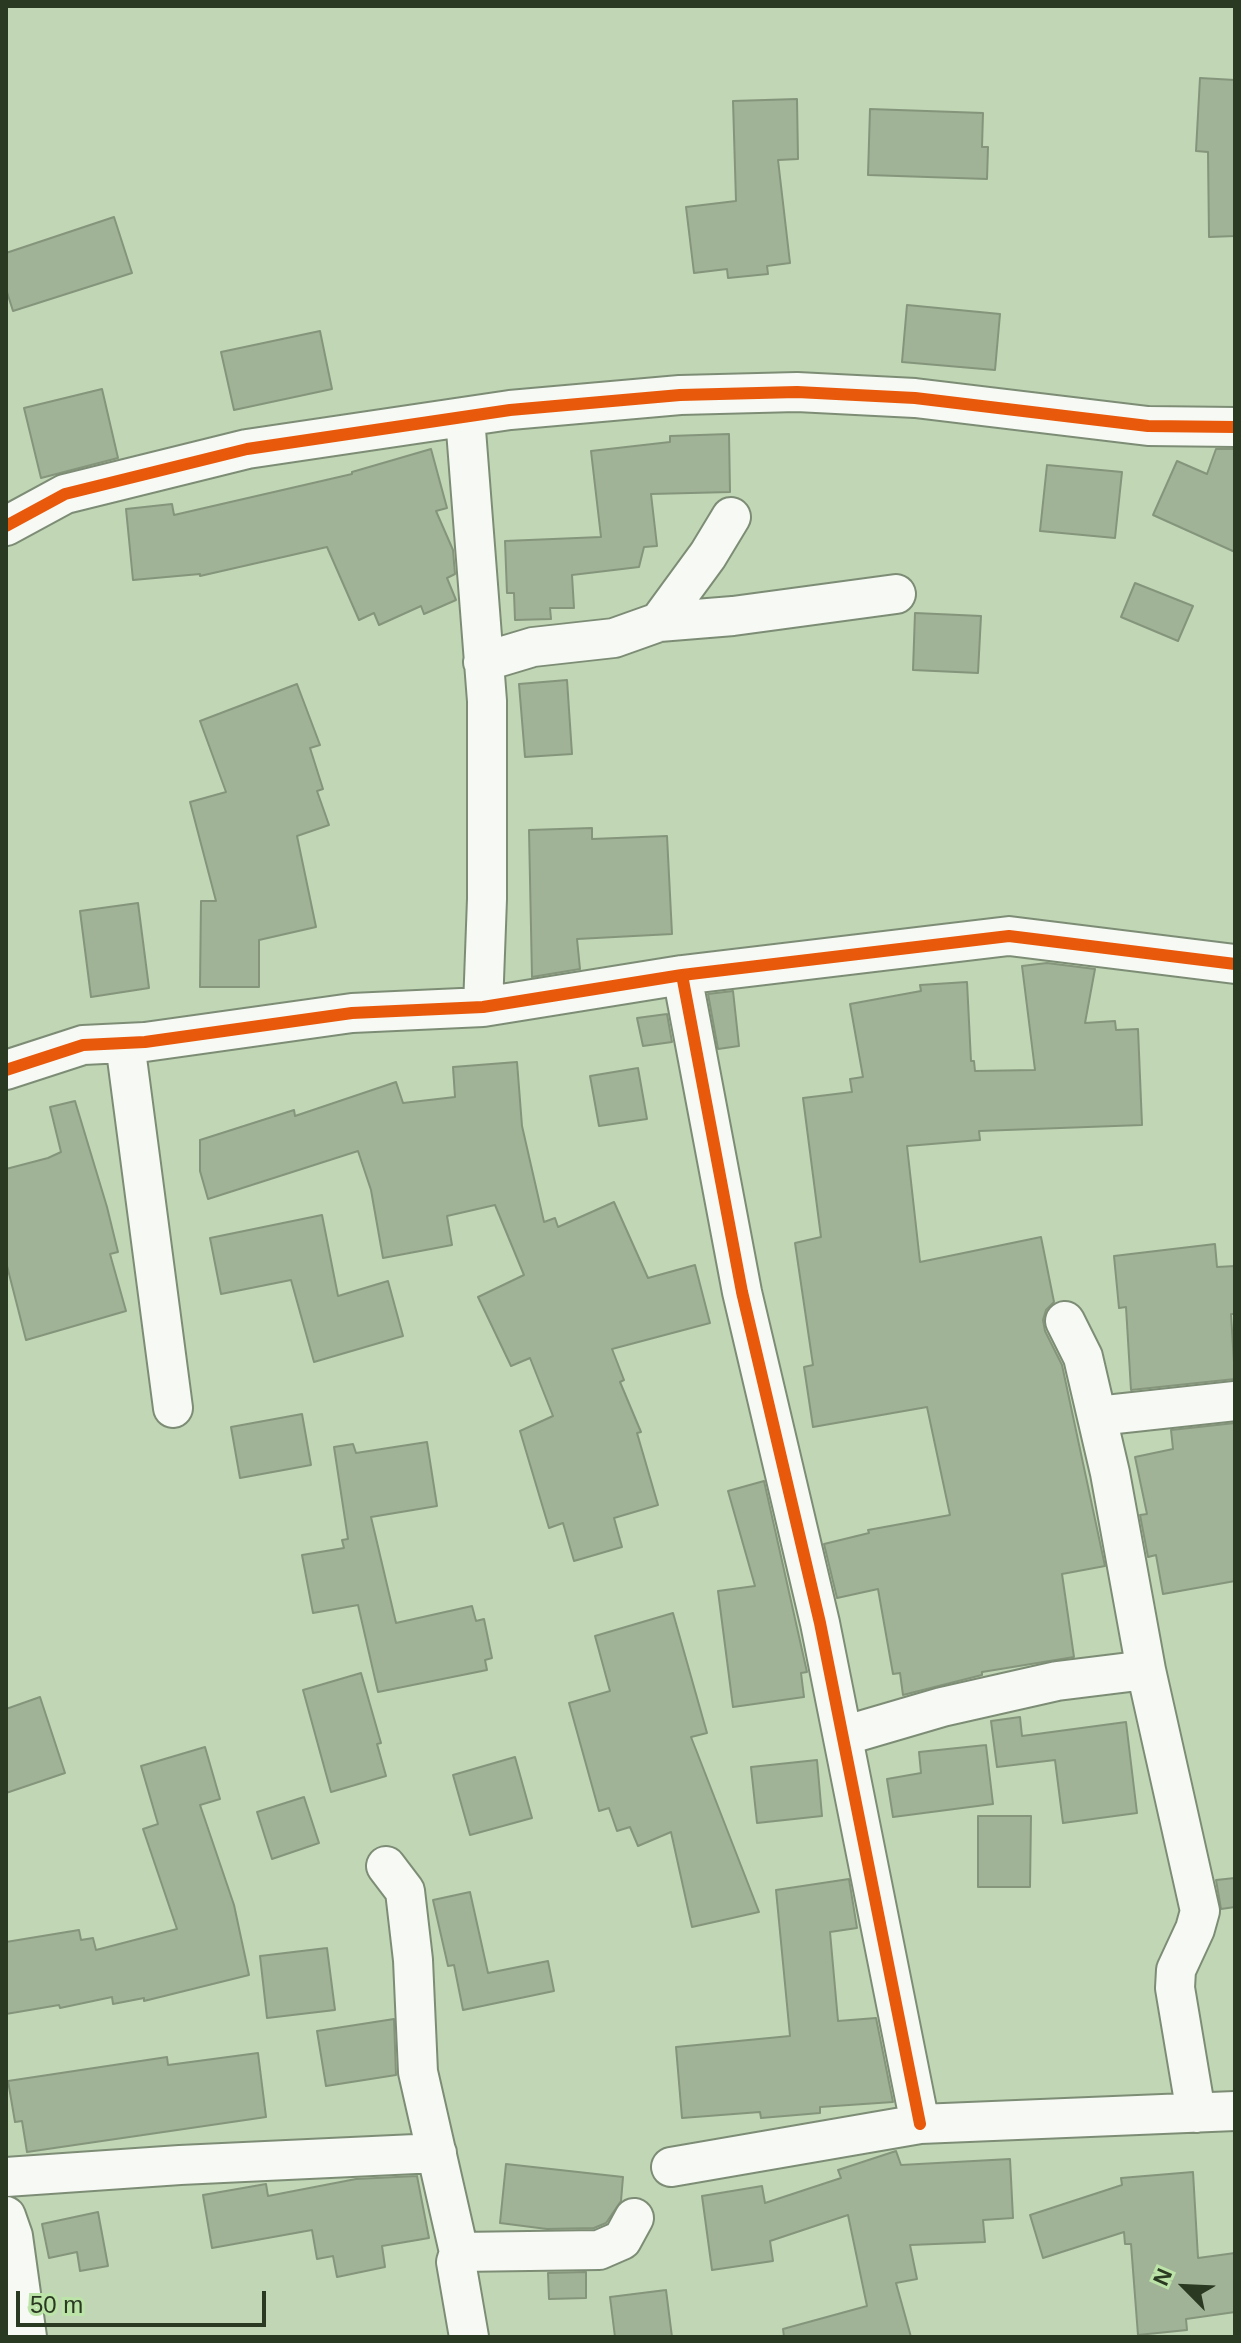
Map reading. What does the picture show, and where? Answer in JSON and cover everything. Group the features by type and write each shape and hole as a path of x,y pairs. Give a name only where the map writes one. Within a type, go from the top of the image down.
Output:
{"street":[{"path":"6,526 65,494 247,449 510,410 680,395 797,392 915,398 1148,426 1235,427"},
{"path":"465,417 487,701 487,899 483,1007"},
{"path":"659,622 708,555 731,517"},
{"path":"483,662 533,647 614,638 659,622 733,616 896,594"},
{"path":"6,1070 83,1045 125,1043 352,1013 483,1007 682,975 1009,936 1235,964"},
{"path":"682,975 742,1292 820,1623 920,2124"},
{"path":"125,1043 173,1408"},
{"path":"1065,1321 1083,1357 1097,1416 1146,1670 1200,1911 1176,1970 1175,1988 1196,2113"},
{"path":"1097,1416 1235,1401"},
{"path":"843,1736 942,1707 1057,1681 1146,1670"},
{"path":"386,1866 405,1891 413,1960 418,2072 459,2252 456,2262 469,2337"},
{"path":"671,2167 920,2124 1235,2111"},
{"path":"6,2177 437,2153"},
{"path":"6,2216 13,2236 27,2337"},
{"path":"459,2252 599,2250 622,2240 634,2218"}],"building":[{"path":"1200,78 1235,80 1235,236 1209,237 1208,152 1196,151"},
{"path":"797,99 798,159 778,160 790,263 767,266 768,274 728,278 727,269 694,273 686,207 736,201 733,101"},
{"path":"870,109 983,113 982,147 988,147 987,179 868,175"},
{"path":"114,217 132,273 13,311 6,289 6,253"},
{"path":"907,305 1000,314 995,370 902,362"},
{"path":"320,331 332,389 234,410 221,352"},
{"path":"102,389 118,458 41,478 24,408"},
{"path":"729,434 730,492 651,494 657,546 644,547 639,567 572,575 574,608 550,608 551,619 515,620 514,593 507,593 505,541 601,537 591,451 670,442 670,436"},
{"path":"431,449 447,508 436,511 453,550 455,574 447,578 456,600 424,614 421,606 379,625 374,613 359,620 327,547 200,576 133,580 126,509 172,504 174,515 352,474"},
{"path":"1216,449 1235,449 1235,552 1153,515 1177,461 1207,474"},
{"path":"1047,465 1122,472 1115,538 1040,531"},
{"path":"1135,583 1193,606 1178,641 1121,617"},
{"path":"915,613 981,616 978,673 913,670"},
{"path":"567,680 572,754 525,757 519,684"},
{"path":"297,684 320,745 310,748 323,789 317,791 329,825 297,836 316,927 259,940 259,987 200,987 201,901 216,901 190,802 226,792 200,721"},
{"path":"592,828 592,839 667,836 672,934 577,939 580,969 532,977 529,830"},
{"path":"138,903 149,988 91,997 80,911"},
{"path":"1047,963 1095,969 1085,1023 1115,1021 1116,1030 1138,1029 1142,1125 979,1131 980,1140 907,1146 920,1262 1041,1237 1054,1302 1046,1310 1043,1320 1045,1331 1062,1365 1105,1566 1062,1574 1074,1657 982,1672 982,1675 903,1695 900,1673 893,1674 878,1589 837,1598 824,1544 869,1533 868,1530 950,1515 927,1407 813,1427 804,1367 813,1365 795,1243 821,1237 803,1098 852,1092 850,1079 863,1077 850,1004 921,991 920,985 967,982 971,1061 974,1061 975,1071 1035,1070 1022,966"},
{"path":"733,991 739,1046 718,1049 708,994"},
{"path":"667,1014 672,1042 643,1046 637,1018"},
{"path":"517,1062 522,1126 544,1222 555,1218 558,1227 614,1202 648,1278 695,1265 710,1323 612,1349 624,1380 620,1382 641,1432 637,1433 658,1505 614,1518 622,1547 574,1561 563,1523 549,1528 520,1431 553,1416 530,1358 511,1366 478,1297 524,1275 495,1205 447,1216 452,1245 383,1258 371,1190 358,1151 208,1199 200,1171 200,1140 294,1110 295,1116 396,1082 403,1103 455,1097 453,1067"},
{"path":"638,1068 647,1119 599,1126 590,1076"},
{"path":"75,1101 118,1252 110,1254 126,1311 26,1340 6,1262 6,1169 61,1152 50,1107"},
{"path":"322,1215 338,1296 388,1281 403,1336 314,1362 291,1280 221,1294 210,1238"},
{"path":"1215,1244 1217,1267 1235,1266 1235,1314 1231,1314 1235,1379 1131,1390 1126,1307 1119,1308 1114,1256"},
{"path":"302,1414 311,1465 240,1478 231,1427"},
{"path":"1235,1423 1235,1581 1163,1594 1156,1555 1148,1557 1140,1515 1147,1514 1135,1457 1173,1449 1171,1430"},
{"path":"427,1442 437,1506 371,1517 396,1623 472,1606 476,1621 484,1619 492,1658 485,1660 487,1670 378,1692 358,1605 313,1613 302,1555 344,1548 342,1540 348,1539 334,1447 353,1444 356,1453"},
{"path":"764,1481 807,1672 801,1673 804,1697 733,1707 718,1591 755,1586 728,1491"},
{"path":"673,1613 707,1733 691,1737 759,1912 692,1927 671,1832 638,1846 630,1827 617,1831 609,1808 599,1811 569,1703 610,1691 595,1636"},
{"path":"361,1673 381,1743 377,1744 386,1776 331,1792 303,1690"},
{"path":"40,1697 65,1773 6,1793 6,1709"},
{"path":"1020,1717 1022,1736 1126,1722 1137,1813 1063,1823 1055,1760 997,1767 991,1721"},
{"path":"986,1745 993,1804 893,1817 887,1779 921,1773 919,1752"},
{"path":"205,1747 220,1799 200,1805 234,1905 249,1975 144,2001 144,1998 113,2004 112,1997 60,2008 59,2005 6,2014 6,1942 79,1930 81,1940 93,1938 96,1950 177,1929 143,1829 158,1824 141,1766"},
{"path":"515,1757 532,1818 470,1835 453,1775"},
{"path":"817,1760 822,1816 757,1823 751,1767"},
{"path":"304,1797 319,1843 272,1859 257,1812"},
{"path":"978,1816 1031,1816 1030,1887 978,1887"},
{"path":"1235,1878 1235,1907 1221,1909 1216,1880"},
{"path":"849,1879 857,1928 830,1932 838,2021 876,2018 893,2102 820,2107 820,2113 761,2118 760,2112 682,2118 676,2047 790,2036 776,1890"},
{"path":"470,1892 488,1973 548,1961 554,1991 463,2010 454,1965 448,1966 433,1900"},
{"path":"327,1948 335,2010 267,2018 260,1956"},
{"path":"394,2019 396,2075 326,2086 317,2031"},
{"path":"258,2053 266,2117 27,2152 22,2121 15,2122 8,2081 167,2057 168,2065"},
{"path":"896,2151 901,2165 1010,2159 1013,2218 983,2220 985,2242 910,2245 917,2279 896,2283 911,2337 784,2337 783,2329 867,2306 848,2215 770,2241 773,2261 712,2270 702,2196 762,2186 765,2203 841,2178 838,2170"},
{"path":"506,2164 623,2177 621,2201 606,2223 594,2228 547,2229 500,2223"},
{"path":"1193,2172 1198,2258 1235,2253 1235,2312 1186,2319 1187,2330 1138,2335 1131,2244 1125,2244 1124,2232 1043,2258 1030,2215 1122,2185 1121,2178"},
{"path":"417,2176 429,2238 382,2246 385,2267 337,2277 333,2256 317,2259 312,2230 212,2248 203,2195 266,2184 268,2196 356,2179"},
{"path":"98,2212 108,2266 80,2271 77,2252 49,2258 42,2224"},
{"path":"586,2272 586,2298 549,2299 548,2273"},
{"path":"666,2290 672,2337 615,2337 610,2297"}],"cycle path":[{"path":"6,526 65,494 247,449 510,410 680,395 797,392 915,398 1148,426 1235,427"},
{"path":"6,1070 83,1045 145,1042 352,1013 483,1007 682,975 1009,936 1235,964"},
{"path":"682,975 742,1292 820,1623 920,2124"}]}
